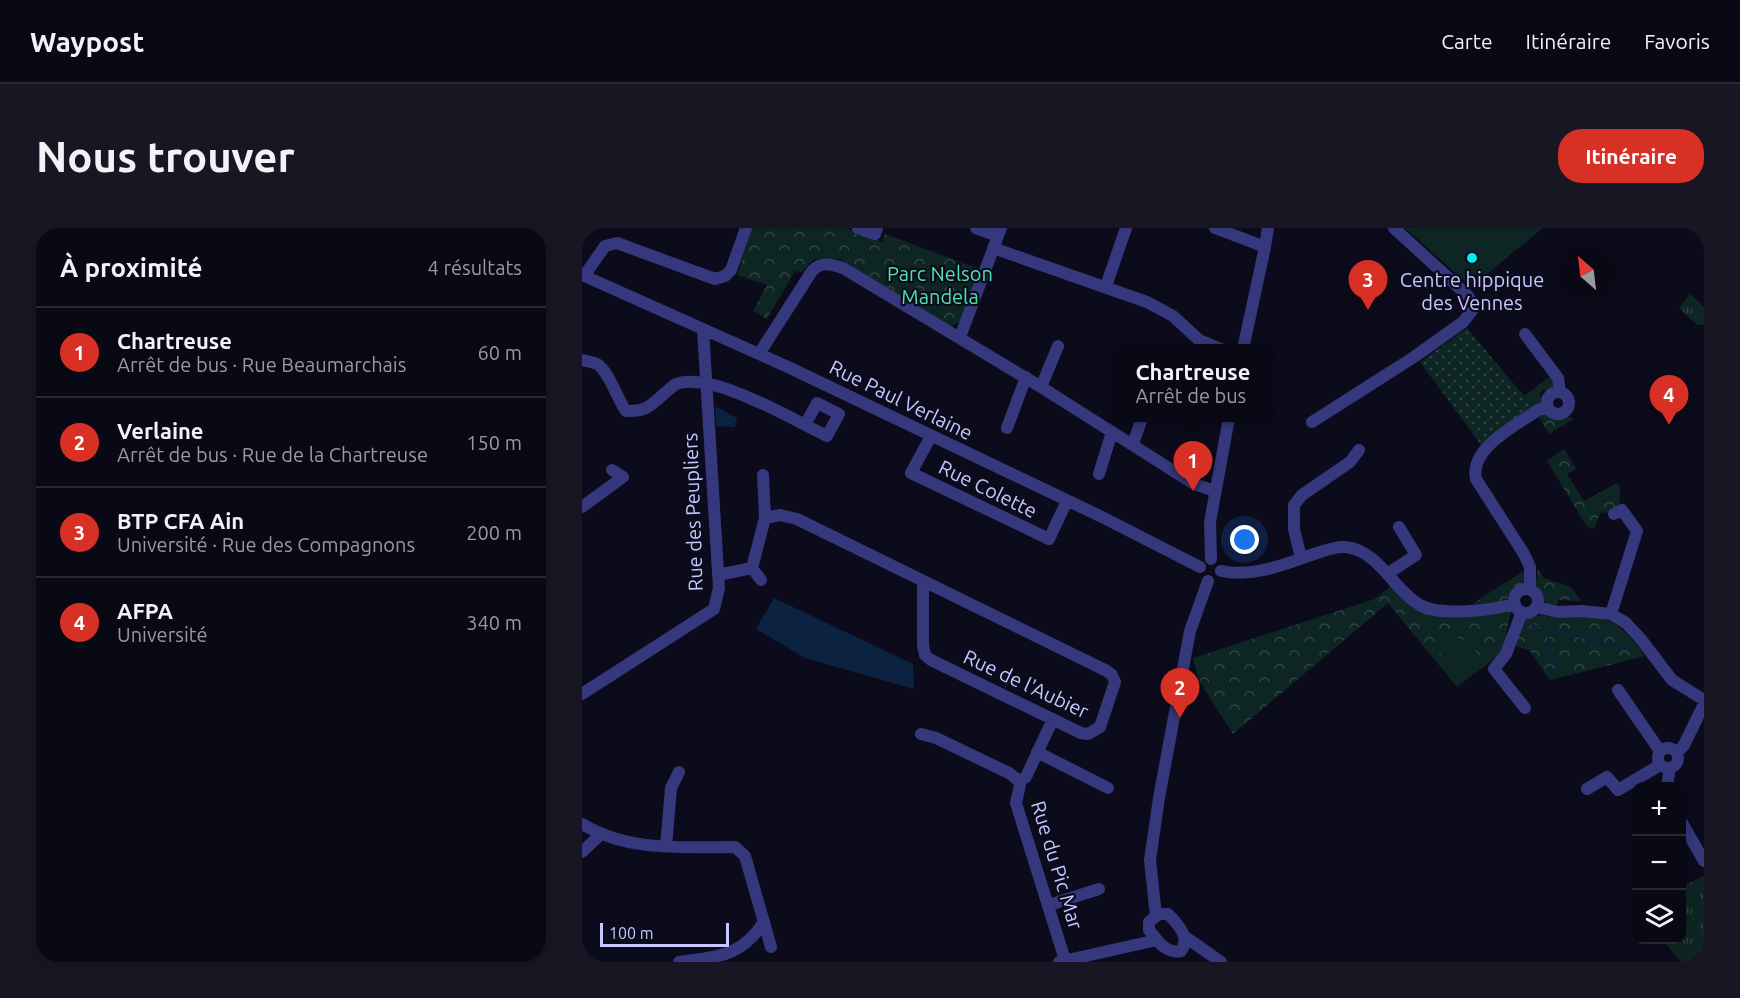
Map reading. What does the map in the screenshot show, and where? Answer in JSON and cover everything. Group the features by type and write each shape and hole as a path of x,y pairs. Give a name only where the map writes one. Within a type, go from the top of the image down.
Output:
{"street":[{"path":"583,276 605,246 617,243 715,279 725,276 731,270 746,228"},
{"path":"858,228 876,231"},
{"path":"960,337 999,232 976,228"},
{"path":"1106,286 1126,228"},
{"path":"1215,228 1265,246"},
{"path":"1244,344 1268,228"},
{"path":"1312,422 1414,357 1463,322 1474,308 1468,296 1394,228"},
{"path":"993,248 1106,286 1108,290 1156,306 1173,316 1199,340 1210,344"},
{"path":"759,354 812,271 818,264 828,263 843,268 960,337 1194,484 1215,491"},
{"name":"Rue Paul Verlaine","path":"583,276 759,354 1200,567"},
{"name":"Rue des Peupliers","path":"582,694 714,609 719,588 703,329"},
{"path":"1525,334 1558,378 1560,392 1568,398 1572,410 1556,414 1548,406"},
{"path":"1041,387 1058,346"},
{"path":"582,360 597,364 604,371 626,411 639,412 653,404 675,384 706,383 730,389 805,425"},
{"path":"1007,428 1026,377"},
{"path":"1548,406 1550,396 1560,392"},
{"path":"1530,590 1530,567 1524,554 1476,479 1474,471 1485,448 1538,410 1548,406"},
{"path":"1132,444 1140,422"},
{"path":"1211,559 1210,522 1228,422"},
{"path":"1099,474 1112,432"},
{"name":"Rue Colette","path":"931,436 911,473 1047,544 1067,501"},
{"path":"1301,558 1294,529 1294,506 1302,495 1350,462 1359,450"},
{"path":"582,507 623,477 612,470"},
{"path":"760,580 752,568 765,518 763,475"},
{"path":"1611,614 1637,531 1622,510 1614,514"},
{"name":"Rue de l'Aubier","path":"765,518 780,515 797,519 1107,671 1112,675 1114,682 1100,727 1095,732 1081,733 931,660 926,655 923,645 923,581"},
{"path":"1387,574 1416,555 1399,527"},
{"path":"1221,571 1249,573 1344,547 1357,549 1375,561 1413,600 1431,609 1518,608 1530,612 1536,607 1538,599 1530,590 1524,589 1517,593 1518,608 1506,654 1494,669 1524,708"},
{"path":"1211,559 1220,565 1221,571 1215,580 1208,581 1200,574 1200,567 1204,561 1211,559"},
{"path":"718,575 752,568"},
{"path":"1164,962 1169,945 1150,860 1186,652 1196,611 1208,581"},
{"path":"1536,607 1558,612 1581,610 1611,614 1633,630 1672,680 1704,702 1684,745 1677,753 1677,763 1665,766 1618,790 1607,777 1587,789"},
{"path":"1618,690 1660,751"},
{"name":"Rue du Pic Mar","path":"1053,719 1026,777 1019,781 1016,803 1049,905 1062,961"},
{"path":"921,734 936,738 1009,772 1019,781"},
{"path":"1660,751 1670,748 1677,753"},
{"path":"1660,751 1658,757 1665,766 1666,782"},
{"path":"1037,753 1108,788"},
{"path":"666,846 671,788 679,772"},
{"path":"582,824 600,835 640,846 735,847 745,856 771,947"},
{"path":"1686,830 1704,861"},
{"path":"582,852 600,835"},
{"path":"1049,905 1099,889"},
{"path":"1162,915 1149,922 1169,945"},
{"path":"679,962 720,956 739,949 754,937 764,922"},
{"path":"1062,961 1114,950 1169,945 1218,959"}],"green space":[{"name":"Parc Nelson Mandela","path":"752,228 846,228 882,242 885,234 979,269 960,322 951,326 840,259 814,259 801,272 795,271 767,319 753,311 767,285 737,275"},
{"name":"Centre hippique des Vennes","path":"1405,228 1543,228 1471,287"},
{"path":"1690,294 1704,307 1704,324 1697,325 1679,308"},
{"path":"1467,328 1534,408 1482,446 1420,362"},
{"path":"1552,375 1551,389 1548,394 1544,389 1539,394 1544,398 1534,408 1524,396"},
{"path":"1546,414 1574,419 1549,434 1538,416"},
{"path":"1564,449 1576,469 1567,474 1584,501 1617,483 1620,488 1619,505 1605,514 1601,511 1594,529 1587,527 1547,461"},
{"path":"1538,569 1544,578 1571,587 1581,601 1558,600 1555,607 1546,604 1536,585"},
{"path":"1525,570 1526,582 1504,601 1472,604"},
{"path":"1391,586 1399,596 1415,607 1512,608 1506,634 1511,637 1506,650 1457,687 1388,603 1233,734 1198,679 1193,658 1375,599"},
{"path":"1541,615 1591,617 1610,622 1625,632 1645,656 1550,680 1529,650 1515,646 1524,618"},
{"path":"1454,637 1468,641 1484,663 1463,681 1438,651"},
{"path":"1704,876 1704,962 1681,962 1666,944 1686,944 1686,884"}],"water":[{"path":"715,406 737,418 735,427 716,426"},
{"path":"774,598 913,664 914,689 805,658 756,629"}],"waterway":[{"path":"1529,624 1633,650"},
{"path":"1591,639 1608,628"},
{"path":"1546,630 1557,670"}],"place":[{"name":"Centre hippique des Vennes","path":"1472,258"},
{"name":"BTP CFA Ain","path":"1368,310"},
{"name":"AFPA","path":"1669,425"},
{"name":"Chartreuse","path":"1193,491"},
{"name":"Verlaine","path":"1180,718"}]}
